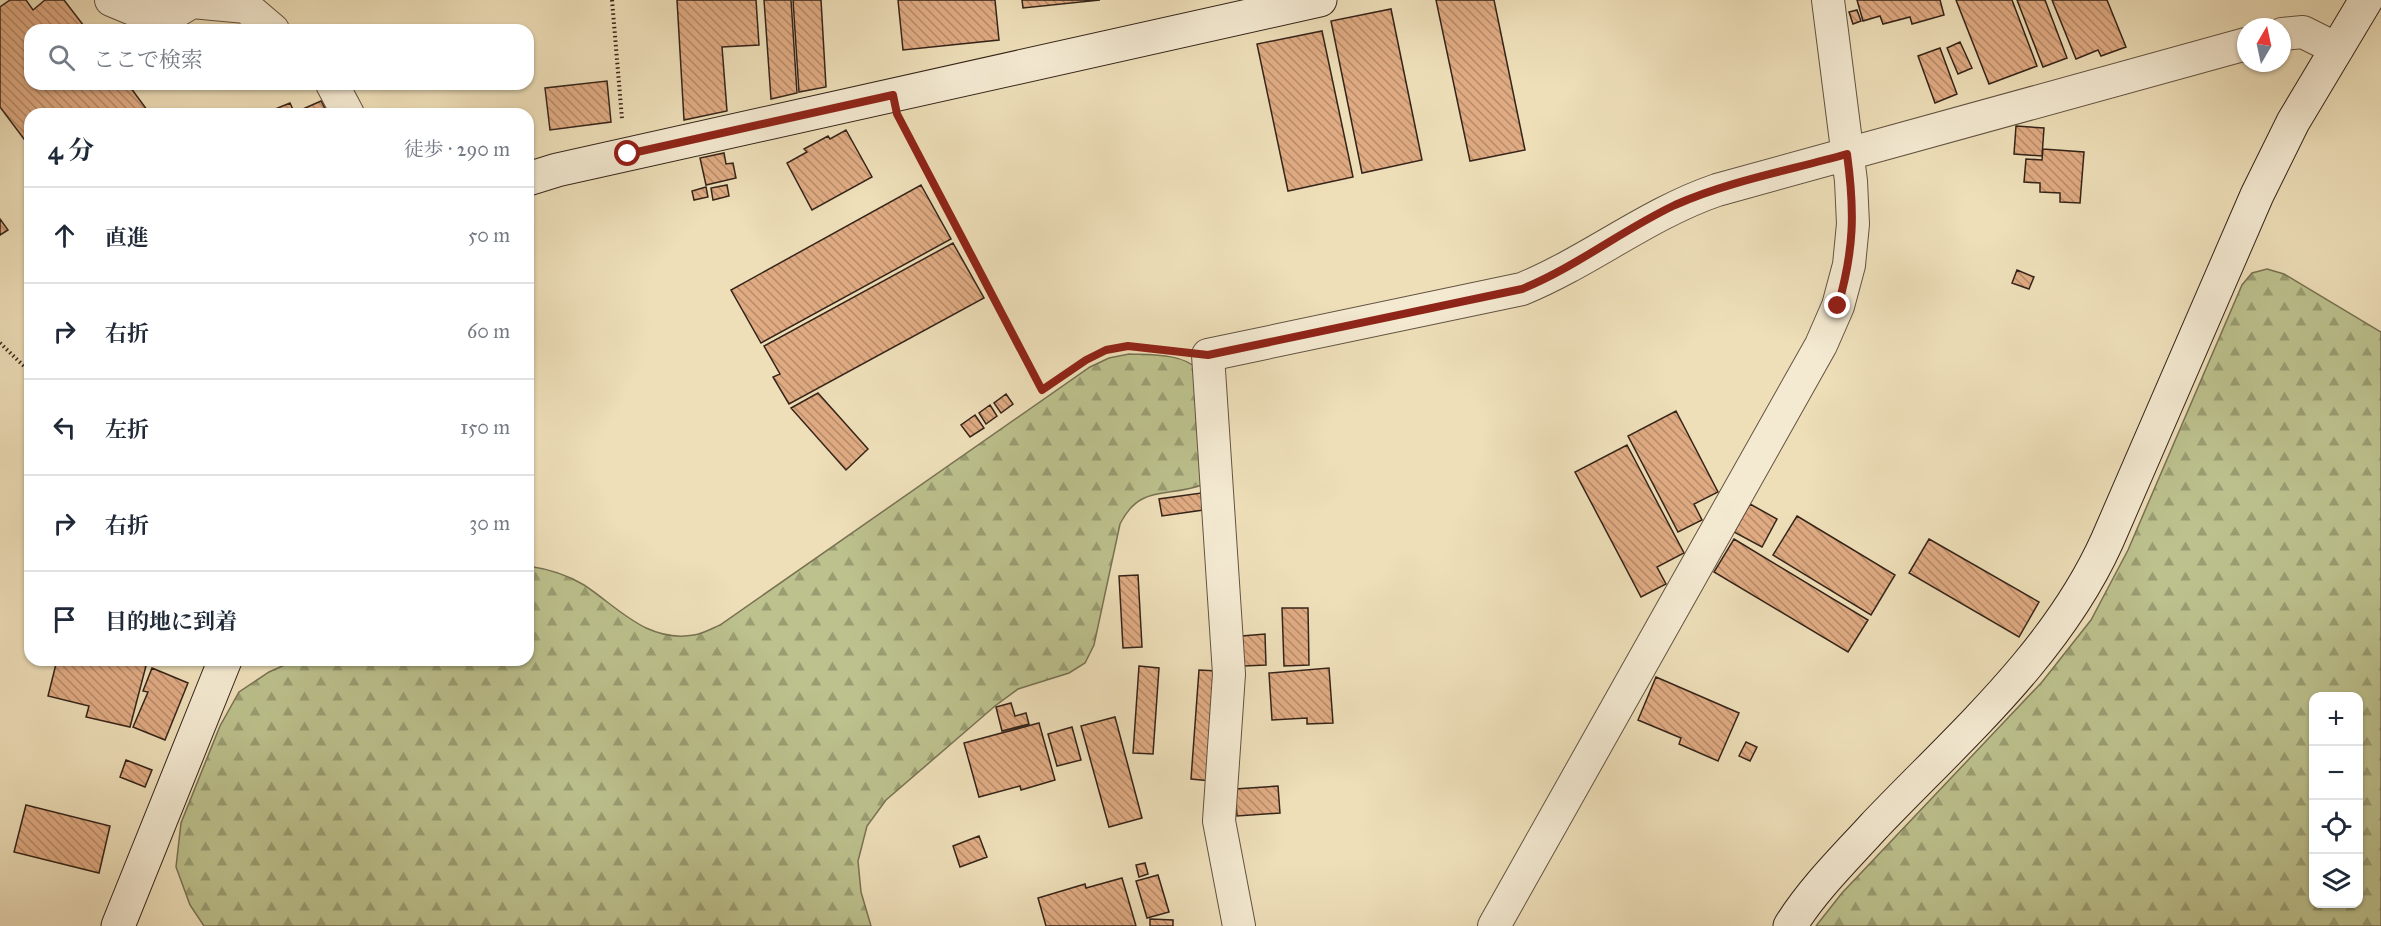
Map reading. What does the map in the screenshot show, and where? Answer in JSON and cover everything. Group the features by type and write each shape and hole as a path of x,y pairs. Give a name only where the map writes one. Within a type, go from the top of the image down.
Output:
{"street":[{"path":"111,0 135,10 172,14 192,1 246,7 266,24"},
{"path":"534,178 628,154 1320,0"},
{"path":"1494,926 1821,345 1838,306 1849,266 1853,224 1847,154 1828,0"},
{"path":"1790,926 1825,879 2025,667 2072,608 2107,542 2257,195 2293,122 2366,0"},
{"path":"2291,33 2303,32 2337,49"},
{"path":"1239,926 1219,821 1229,674 1208,355 1522,289 1567,268 1675,205 1717,190 2237,46"},
{"path":"335,90 345,108"},
{"path":"118,926 223,666"}],"path":[{"path":"612,0 623,135 628,154"},
{"path":"893,95 897,114 1042,390 1086,360 1106,350 1128,346 1208,355"},
{"path":"0,344 24,366"}],"green space":[{"path":"2267,269 2284,274 2381,332 2381,926 1816,926 1842,893 2042,682 2091,620 2128,550 2242,285 2252,273"},
{"path":"1129,354 1156,355 1184,360 1199,370 1202,485 1155,494 1136,503 1128,511 1120,524 1094,645 1085,663 1069,673 1018,689 886,800 867,826 858,861 861,892 871,926 204,926 190,905 176,867 181,823 220,726 239,692 269,672 282,666 534,666 534,567 557,572 577,581 634,622 648,629 677,636 703,632 720,625 1090,367 1109,358"}],"building":[{"path":"10,0 26,0 33,10 45,0 64,0 82,24 24,24 24,90 132,90 146,108 24,108 24,139 0,107 0,7"},
{"path":"677,0 756,0 759,45 722,47 727,111 684,120"},
{"path":"764,0 791,0 797,93 771,99"},
{"path":"793,0 821,0 826,87 799,92"},
{"path":"898,0 995,0 999,40 903,50"},
{"path":"1022,0 1100,0 1023,8"},
{"path":"1436,0 1494,0 1525,150 1470,161"},
{"path":"1857,0 1940,0 1944,15 1912,24 1910,17 1883,24 1880,16 1863,21"},
{"path":"1956,0 2012,0 2037,66 1989,84"},
{"path":"2017,0 2045,0 2067,58 2043,67"},
{"path":"2052,0 2107,0 2126,47 2101,56 2098,50 2076,59"},
{"path":"1391,9 1422,160 1362,173 1331,21"},
{"path":"1857,10 1861,21 1853,24 1849,12"},
{"path":"1322,31 1353,177 1288,191 1257,44"},
{"path":"1960,42 1972,68 1958,74 1947,48"},
{"path":"1940,48 1957,94 1935,103 1918,56"},
{"path":"607,81 611,122 550,130 545,88"},
{"path":"321,101 325,108 305,108"},
{"path":"290,103 292,108 278,108"},
{"path":"2016,126 2044,128 2042,156 2014,154"},
{"path":"846,130 872,177 812,210 787,163 807,152 804,149 828,136 830,139"},
{"path":"2043,149 2084,152 2080,203 2060,202 2060,193 2040,192 2040,183 2024,182 2026,159 2042,160"},
{"path":"724,153 726,164 733,163 736,178 706,185 700,158"},
{"path":"727,185 729,196 713,200 711,188"},
{"path":"921,185 951,239 761,343 731,290"},
{"path":"706,187 708,197 694,200 692,191"},
{"path":"0,219 8,230 0,235"},
{"path":"953,243 984,298 789,404 773,377 780,374 764,346"},
{"path":"2017,270 2034,277 2029,289 2012,283"},
{"path":"818,393 868,449 846,470 791,408"},
{"path":"1006,394 1013,404 1001,413 994,403"},
{"path":"990,405 997,416 986,424 979,413"},
{"path":"1676,411 1718,492 1694,504 1702,520 1678,532 1628,436"},
{"path":"975,415 984,428 970,437 961,425"},
{"path":"1627,445 1684,553 1657,567 1666,584 1641,597 1575,472"},
{"path":"1201,493 1203,510 1162,516 1159,499"},
{"path":"1750,504 1777,519 1762,547 1734,532"},
{"path":"1797,516 1895,575 1871,615 1773,555"},
{"path":"1734,539 1868,620 1848,652 1714,572"},
{"path":"1929,539 2039,602 2019,637 1909,573"},
{"path":"1138,575 1142,647 1123,648 1119,576"},
{"path":"1282,608 1308,608 1309,665 1284,666"},
{"path":"1265,634 1266,665 1244,666 1242,636"},
{"path":"56,666 146,666 130,727 86,717 89,706 48,696"},
{"path":"1139,666 1159,668 1153,754 1133,753"},
{"path":"152,668 188,683 165,740 133,727 148,692 143,691"},
{"path":"1329,668 1333,723 1307,724 1307,718 1272,720 1269,673"},
{"path":"1199,670 1218,671 1211,781 1191,779"},
{"path":"1656,677 1739,713 1718,761 1679,744 1681,738 1638,720"},
{"path":"1011,703 1015,716 1026,713 1029,724 1002,731 996,707"},
{"path":"1115,717 1142,818 1109,827 1081,726"},
{"path":"1039,723 1055,780 1021,790 1020,786 979,797 964,743"},
{"path":"1072,727 1081,760 1057,766 1048,734"},
{"path":"1746,742 1757,747 1750,761 1739,756"},
{"path":"126,760 152,770 145,787 120,777"},
{"path":"1278,786 1280,813 1237,816 1235,789"},
{"path":"26,805 110,826 99,873 14,852"},
{"path":"979,836 987,857 960,867 953,846"},
{"path":"1145,863 1148,874 1139,877 1136,865"},
{"path":"1158,875 1169,912 1147,918 1136,881"},
{"path":"1122,878 1136,926 1046,926 1038,898 1085,884 1086,888"},
{"path":"1150,919 1173,920 1173,926 1150,926"}],"route":[{"path":"628,154 893,95 897,114 1042,390 1086,360 1106,350 1128,346 1150,347 1208,355 1522,289 1567,268 1675,205 1717,190 1847,154 1853,224 1849,266 1838,306"}]}
